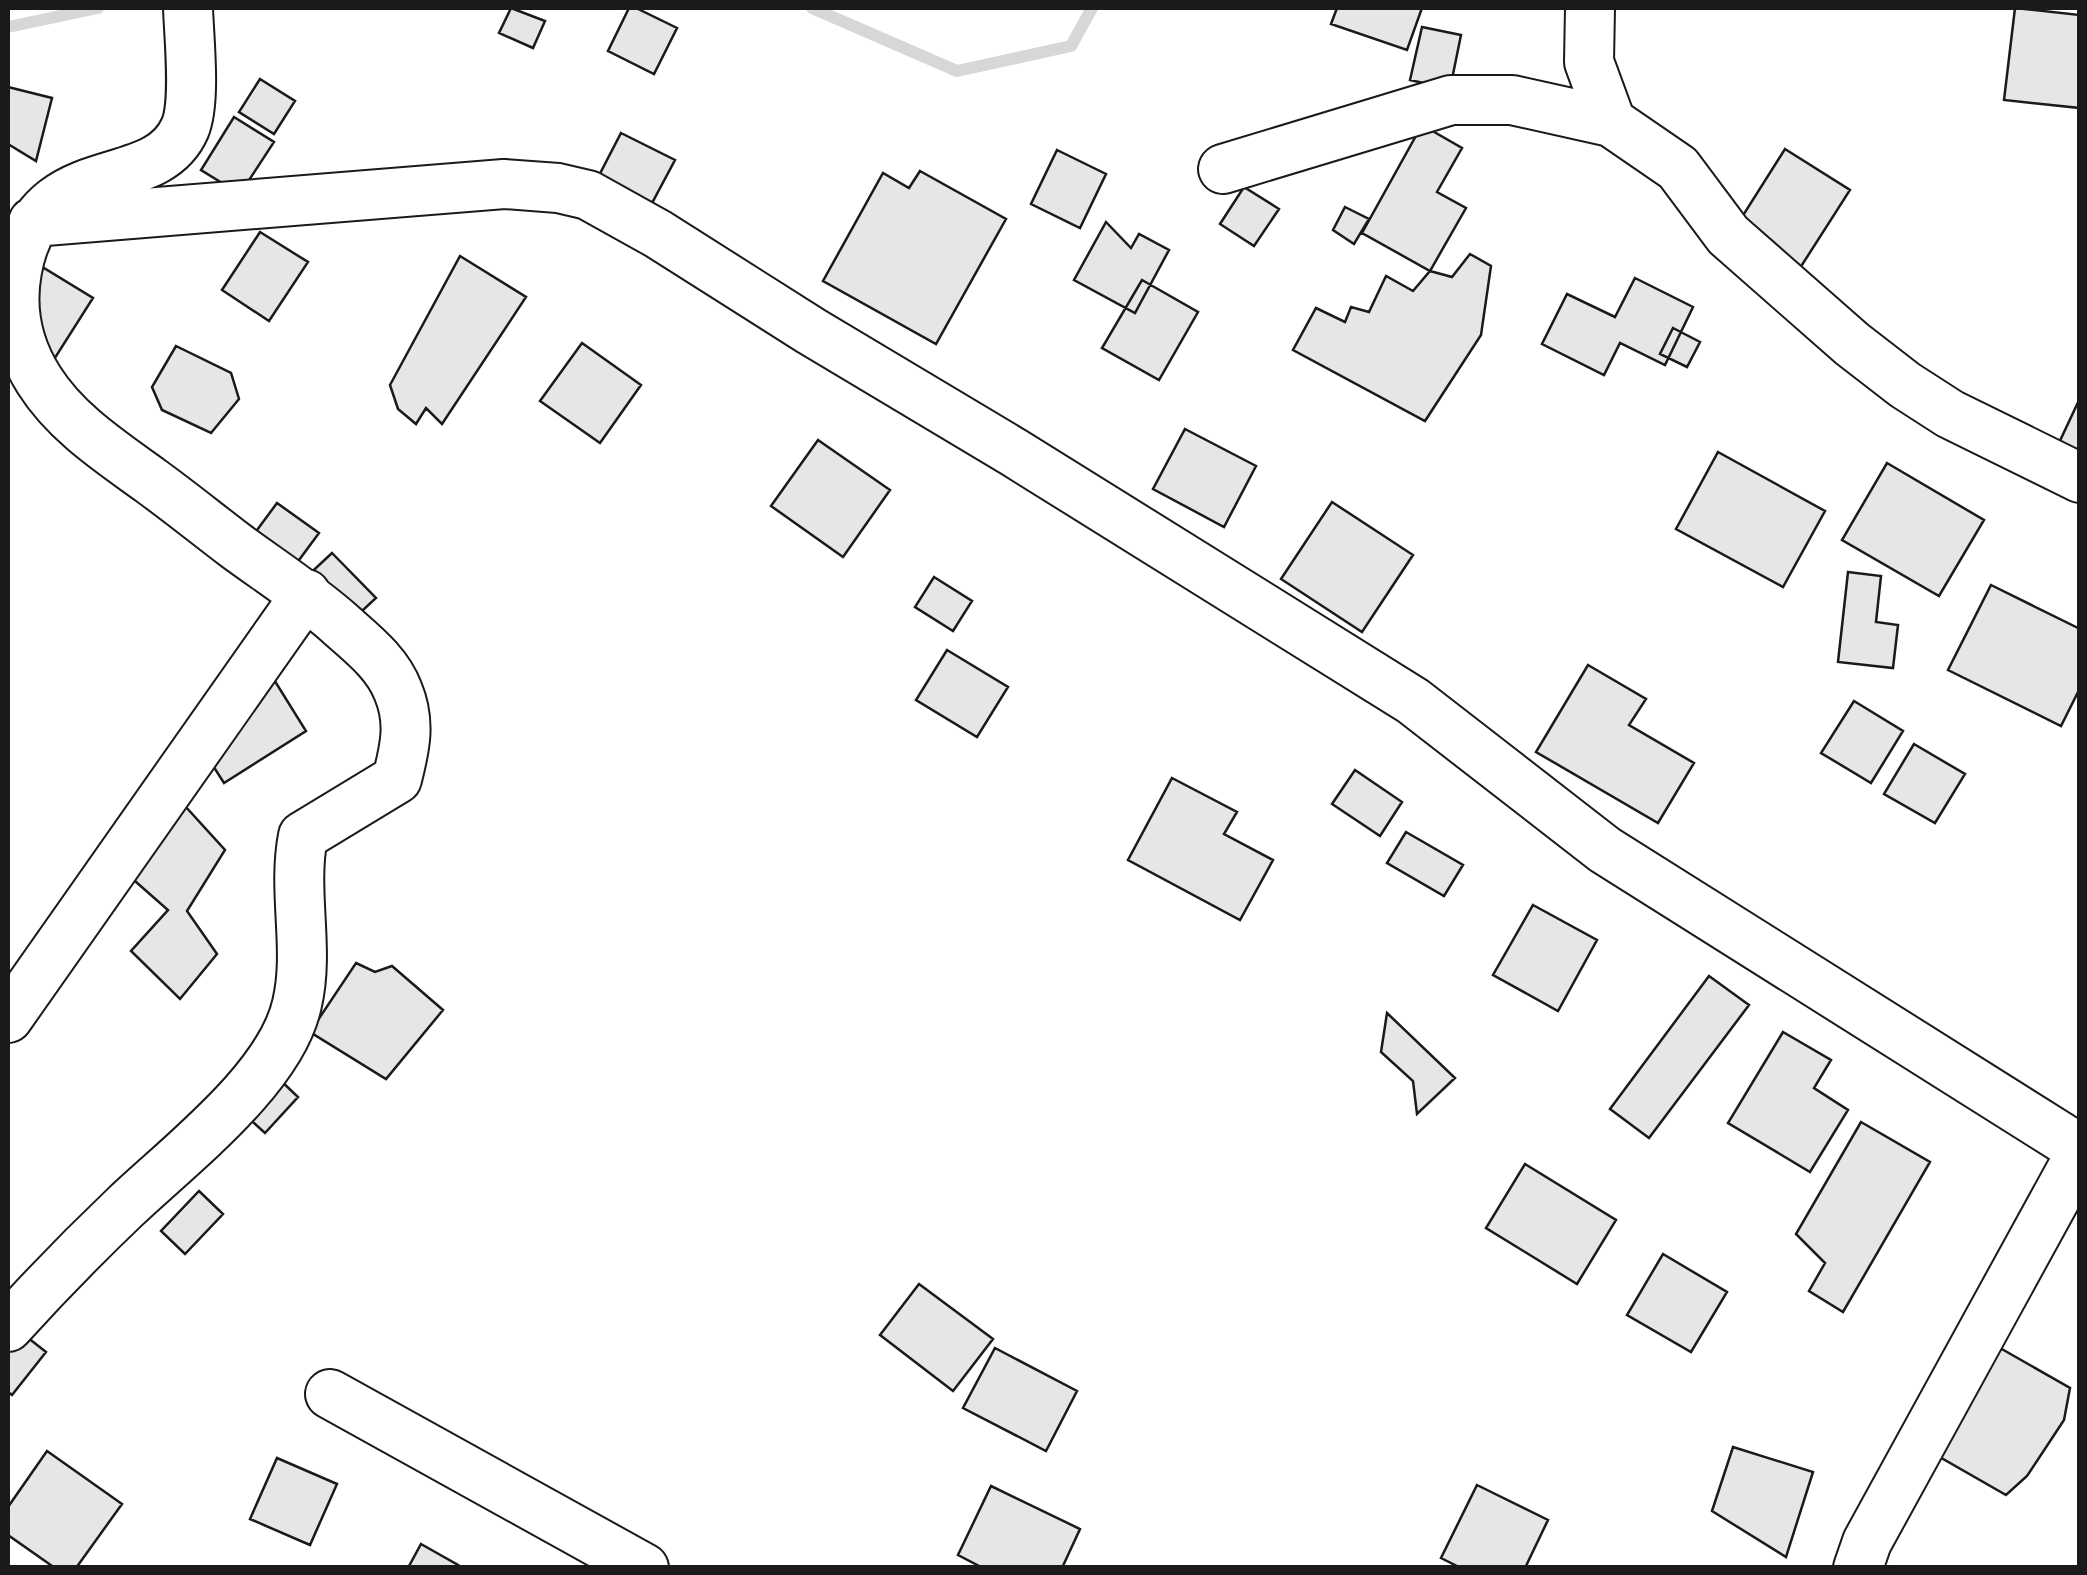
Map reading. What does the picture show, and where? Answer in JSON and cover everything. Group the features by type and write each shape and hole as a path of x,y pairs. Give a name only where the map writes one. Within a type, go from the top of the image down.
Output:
{"street":[{"path":"1590,8 1589,62 1611,122"},
{"path":"8,1327 68,1261 261,1077 287,1038 298,1004 303,969 299,874 303,836 397,779 407,736 398,689 386,668 366,647 306,594 73,421 39,380 20,340 13,305 19,257 33,222 62,194 142,165 170,150 186,127 190,82 188,14"},
{"path":"1222,170 1451,100 1512,100 1611,122 1678,168 1728,234 1852,344 1905,385 1950,414 2080,478"},
{"path":"33,222 504,184 558,188 588,196 658,234 1414,700 1605,850 2080,1151 1867,1542 1858,1568"},
{"path":"8,1018 306,594"},
{"path":"330,1394 644,1568"}],"building":[{"path":"511,8 545,21 533,48 499,33"},
{"path":"629,8 677,28 654,74 608,51"},
{"path":"1337,8 1422,8 1407,50 1331,24"},
{"path":"2015,8 2080,15 2080,108 2004,100"},
{"path":"1422,27 1461,35 1450,89 1410,80"},
{"path":"260,79 295,101 274,134 239,112"},
{"path":"8,87 52,98 36,161 8,144"},
{"path":"234,117 274,142 240,194 201,170"},
{"path":"1422,125 1462,148 1437,192 1466,208 1430,271 1362,233"},
{"path":"621,133 675,160 644,218 591,191"},
{"path":"1785,149 1850,190 1800,268 1735,228"},
{"path":"1057,150 1106,174 1080,228 1031,204"},
{"path":"920,171 1006,219 936,344 823,281 883,173 909,188"},
{"path":"1244,187 1279,209 1254,246 1220,224"},
{"path":"1345,207 1369,219 1354,244 1333,230"},
{"path":"1106,222 1131,248 1139,234 1169,250 1135,313 1074,280"},
{"path":"260,232 308,262 269,321 222,290"},
{"path":"8,246 93,298 53,361"},
{"path":"1470,254 1491,266 1481,335 1425,421 1293,350 1316,308 1345,322 1351,307 1369,312 1386,276 1413,291 1430,271 1452,277"},
{"path":"460,256 526,297 442,424 426,408 416,424 398,409 390,385"},
{"path":"1635,278 1693,307 1665,365 1620,343 1604,375 1542,344 1567,294 1615,317"},
{"path":"1142,280 1198,312 1159,380 1102,348"},
{"path":"1673,328 1700,342 1687,367 1660,354"},
{"path":"582,343 641,385 600,443 540,401"},
{"path":"176,346 231,373 239,399 211,433 162,410 152,387"},
{"path":"2080,398 2080,473 2051,460"},
{"path":"1185,429 1256,466 1224,527 1153,489"},
{"path":"818,440 890,490 843,557 771,506"},
{"path":"1718,452 1825,511 1783,587 1676,529"},
{"path":"1887,463 1984,520 1939,596 1842,540"},
{"path":"1332,502 1413,555 1362,632 1281,579"},
{"path":"277,503 319,533 285,579 243,549"},
{"path":"332,553 376,598 334,637 290,592"},
{"path":"1848,572 1881,576 1876,622 1898,625 1893,668 1838,662"},
{"path":"934,577 972,601 953,631 915,607"},
{"path":"1991,585 2080,629 2080,688 2061,726 1948,670"},
{"path":"947,650 1008,687 977,737 916,700"},
{"path":"263,662 306,731 224,783 201,747"},
{"path":"1588,665 1646,699 1629,725 1694,763 1658,823 1536,752"},
{"path":"1854,701 1903,731 1871,783 1821,753"},
{"path":"1914,744 1965,774 1935,823 1884,794"},
{"path":"1355,770 1402,802 1380,836 1332,804"},
{"path":"1172,778 1237,812 1224,834 1273,860 1240,920 1128,860"},
{"path":"185,806 225,850 187,911 217,954 180,999 131,951 168,910 127,874"},
{"path":"1406,832 1463,865 1444,896 1387,863"},
{"path":"1533,905 1597,940 1558,1011 1493,975"},
{"path":"356,963 375,972 392,966 443,1010 386,1079 310,1032"},
{"path":"1709,976 1749,1005 1649,1138 1610,1109"},
{"path":"1387,1013 1455,1078 1417,1114 1413,1081 1381,1052"},
{"path":"1783,1032 1831,1060 1814,1088 1848,1110 1810,1172 1728,1123"},
{"path":"277,1077 298,1097 265,1133 244,1114"},
{"path":"1861,1122 1930,1162 1843,1312 1809,1291 1825,1263 1796,1234"},
{"path":"1525,1164 1616,1220 1577,1284 1486,1228"},
{"path":"199,1191 223,1214 185,1254 161,1231"},
{"path":"1663,1254 1727,1292 1691,1352 1627,1315"},
{"path":"919,1284 993,1339 953,1391 880,1335"},
{"path":"13,1326 46,1352 12,1395 8,1392 8,1333"},
{"path":"1993,1344 2070,1388 2064,1420 2027,1476 2006,1495 1931,1452"},
{"path":"995,1348 1077,1391 1046,1451 963,1408"},
{"path":"1733,1447 1813,1472 1786,1557 1712,1511"},
{"path":"47,1451 122,1504 76,1568 55,1568 8,1535 8,1507"},
{"path":"277,1458 337,1484 310,1545 250,1519"},
{"path":"1477,1485 1548,1520 1525,1568 1461,1568 1441,1558"},
{"path":"991,1486 1080,1529 1062,1568 983,1568 958,1555"},
{"path":"421,1544 458,1565 408,1568"}],"waterway":[{"path":"8,27 98,8"},
{"path":"812,8 957,71 1071,46 1092,8"}]}
